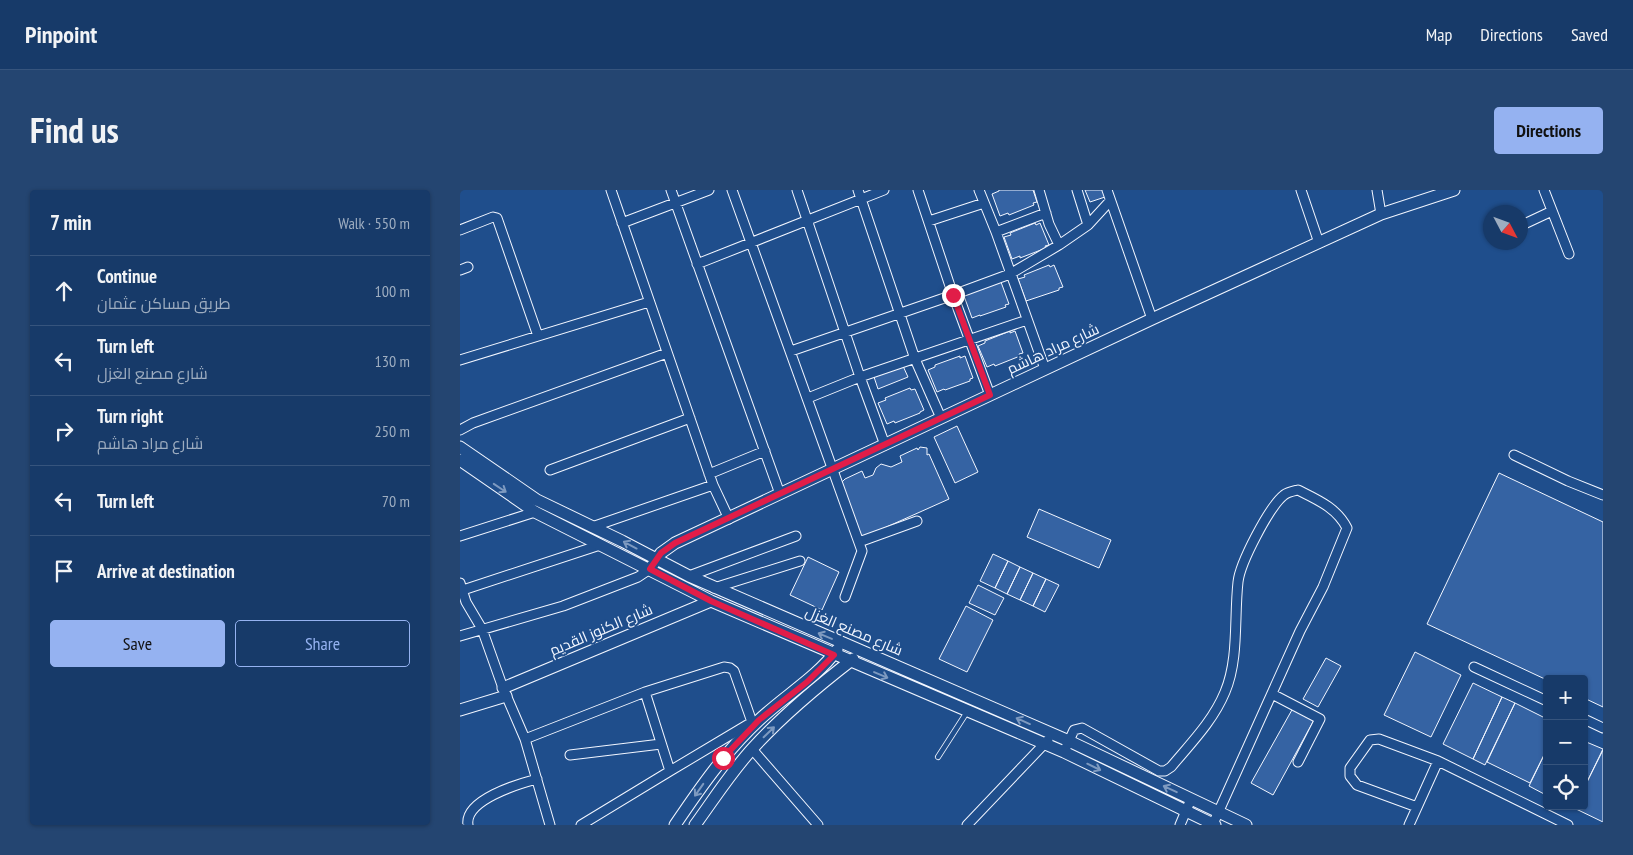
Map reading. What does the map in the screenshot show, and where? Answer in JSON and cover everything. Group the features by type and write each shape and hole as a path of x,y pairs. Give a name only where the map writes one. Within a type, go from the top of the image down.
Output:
{"street":[{"path":"611,190 709,474 729,519"},
{"path":"671,190 780,494"},
{"path":"622,223 709,190"},
{"path":"732,190 862,551 845,597"},
{"path":"797,190 885,445"},
{"path":"858,190 915,359 941,418"},
{"path":"697,264 884,190"},
{"path":"918,190 953,295 990,395"},
{"path":"979,190 1045,369"},
{"path":"1039,190 1059,245"},
{"path":"1077,190 1088,225"},
{"path":"1107,190 1152,319"},
{"path":"1301,190 1319,243"},
{"path":"1377,190 1381,214"},
{"name":"شارع مراد هاشم","path":"650,569 667,548 941,418 1381,214 1454,190"},
{"path":"1544,190 1569,254"},
{"path":"790,351 1010,274 1059,245 1088,225 1110,201"},
{"path":"929,221 984,203"},
{"path":"1528,222 1552,211"},
{"path":"996,232 1046,213"},
{"path":"460,230 493,217 497,218 538,336"},
{"path":"461,357 650,302"},
{"path":"808,398 860,377 1027,320"},
{"path":"460,430 473,422 667,353"},
{"path":"550,470 690,418"},
{"name":"شارع مصنع الغزل","path":"460,447 537,500 688,576 1054,734 1246,825"},
{"path":"709,474 764,451"},
{"path":"1514,455 1568,481 1603,495"},
{"name":"شارع مصنع الغزل","path":"460,460 535,512 711,601 1064,752 1214,824"},
{"path":"592,527 713,485"},
{"path":"1064,752 1074,730 1082,728 1159,771 1165,771 1171,767 1208,724 1225,692 1232,663 1238,580 1262,524 1285,494 1298,490 1331,508 1347,528 1323,587 1300,631 1214,824"},
{"path":"460,536 535,512"},
{"path":"859,542 917,521"},
{"path":"688,576 796,536"},
{"path":"550,825 525,739 505,692 482,629 463,603 461,587 600,545"},
{"path":"713,588 800,561"},
{"path":"460,636 563,606 638,577 650,569"},
{"name":"شارع الكنوز القديم","path":"460,710 711,601"},
{"path":"695,825 752,749 823,675 843,643"},
{"path":"581,825 753,723 823,675 850,661 862,651"},
{"path":"525,739 645,692 724,667 730,668 734,672 753,723"},
{"path":"1474,667 1543,699"},
{"path":"645,692 670,771"},
{"path":"1272,694 1320,719 1298,762"},
{"path":"968,712 975,700"},
{"path":"1586,720 1603,728"},
{"path":"675,825 712,772 753,723"},
{"path":"967,825 1054,734"},
{"path":"1417,807 1356,785 1350,776 1350,768 1370,740 1379,739 1438,761 1568,825"},
{"path":"570,755 661,744"},
{"path":"752,749 818,825"},
{"path":"1409,825 1438,761"},
{"path":"468,825 467,820 472,810 479,805 513,785 537,779"},
{"path":"1180,825 1191,799"}],"lane":[{"path":"938,757 968,712"}],"building":[{"path":"999,190 1033,190 1037,202 1009,215 1008,213 1000,216 992,194"},
{"path":"1085,190 1103,190 1105,197 1090,202"},
{"path":"1035,223 1036,225 1040,223 1049,245 1045,246 1046,248 1020,258 1020,256 1012,259 1004,237"},
{"path":"1049,265 1050,267 1054,265 1063,287 1026,301 1018,279"},
{"path":"1001,282 1009,304 1005,305 1006,307 972,318 964,296 971,293 970,291"},
{"path":"1010,331 1010,333 1015,331 1023,353 995,366 994,364 987,367 978,346 985,343 985,341"},
{"path":"960,356 960,358 965,356 973,378 970,381 937,392 928,370 935,367 935,365"},
{"path":"903,366 908,377 878,389 874,377"},
{"path":"910,388 911,390 915,389 924,410 895,423 894,421 887,424 878,403 886,400 885,398"},
{"path":"957,426 978,472 955,483 934,437"},
{"path":"920,447 927,448 927,455 929,454 949,499 862,538 842,493 841,483 862,471 865,478 873,475 876,468 881,464 891,467 902,462 900,456 917,448 918,450"},
{"path":"1499,473 1603,522 1603,707 1588,700 1588,675 1543,675 1543,678 1427,624"},
{"path":"1039,509 1111,540 1099,568 1027,537"},
{"path":"993,554 1008,561 995,588 980,581"},
{"path":"808,557 839,572 822,610 790,595"},
{"path":"1008,561 1020,567 1007,594 995,588"},
{"path":"1020,567 1033,573 1020,600 1007,594"},
{"path":"1033,573 1046,579 1033,606 1020,600"},
{"path":"1046,579 1059,585 1045,612 1033,606"},
{"path":"978,585 1004,598 995,615 969,603"},
{"path":"966,606 993,620 967,672 939,659"},
{"path":"1415,652 1461,675 1431,737 1384,715"},
{"path":"1326,658 1341,666 1318,707 1303,699"},
{"path":"1473,683 1502,697 1473,759 1443,744"},
{"path":"1502,697 1515,703 1485,765 1473,759"},
{"path":"1515,703 1543,717 1543,757 1530,783 1487,762"},
{"path":"1293,708 1314,720 1273,795 1251,783"},
{"path":"1588,743 1603,749 1588,780"},
{"path":"1603,750 1603,822 1578,810 1588,810 1588,780"},
{"path":"1543,757 1543,793 1529,786"}],"route":[{"path":"723,758 746,732 807,682 834,655 711,601 650,569 661,553 675,543 990,395 953,295"}]}
